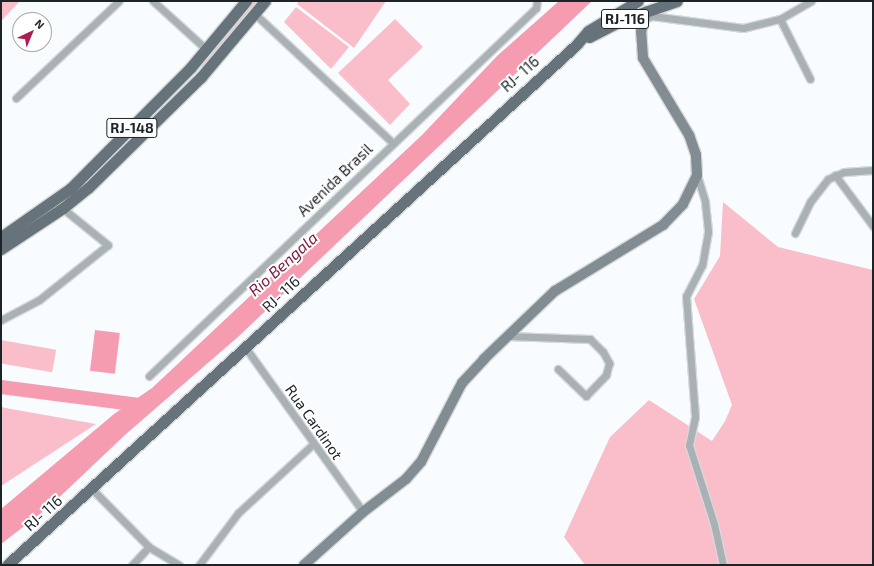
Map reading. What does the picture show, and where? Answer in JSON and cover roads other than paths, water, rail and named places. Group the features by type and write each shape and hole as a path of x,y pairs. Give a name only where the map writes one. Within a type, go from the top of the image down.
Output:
{"main road":[{"name":"RJ-148","path":"1,237 58,205 191,67 246,1"},
{"path":"1,249 114,164 201,77 265,1"},
{"name":"RJ- 116","path":"7,565 92,489 245,347 576,45 638,1"},
{"path":"628,8 644,1"},
{"name":"RJ- 116","path":"628,8 645,16 677,1"},
{"path":"191,67 201,77"}],"street":[{"path":"16,98 119,1"},
{"path":"723,565 714,524 689,445 695,417 686,296 689,286 702,265 708,232 705,202 697,175 696,155 689,136 643,58 641,32 645,16 743,28 780,19 811,1"},
{"name":"Avenida Brasil","path":"150,376 536,8 538,2"},
{"path":"158,3 206,49"},
{"path":"255,14 393,143"},
{"path":"780,19 810,79"},
{"path":"795,233 810,202 820,187 835,175 844,172 873,170"},
{"path":"304,565 363,512 406,479 421,462 462,383 508,336 555,292 663,225 683,204 697,175"},
{"path":"835,175 873,226"},
{"path":"1,320 39,300 108,245 58,205"},
{"path":"508,336 590,338 603,352 609,363 606,375 586,396 558,369"},
{"name":"Rua Cardinot","path":"245,347 363,512"},
{"path":"199,565 238,513 313,444"},
{"path":"92,489 149,547 179,565"},
{"path":"132,565 149,547"}],"waterway":[{"path":"1,387 147,406"}],"water label":[{"name":"Rio Bengala","path":"283,264"}]}
